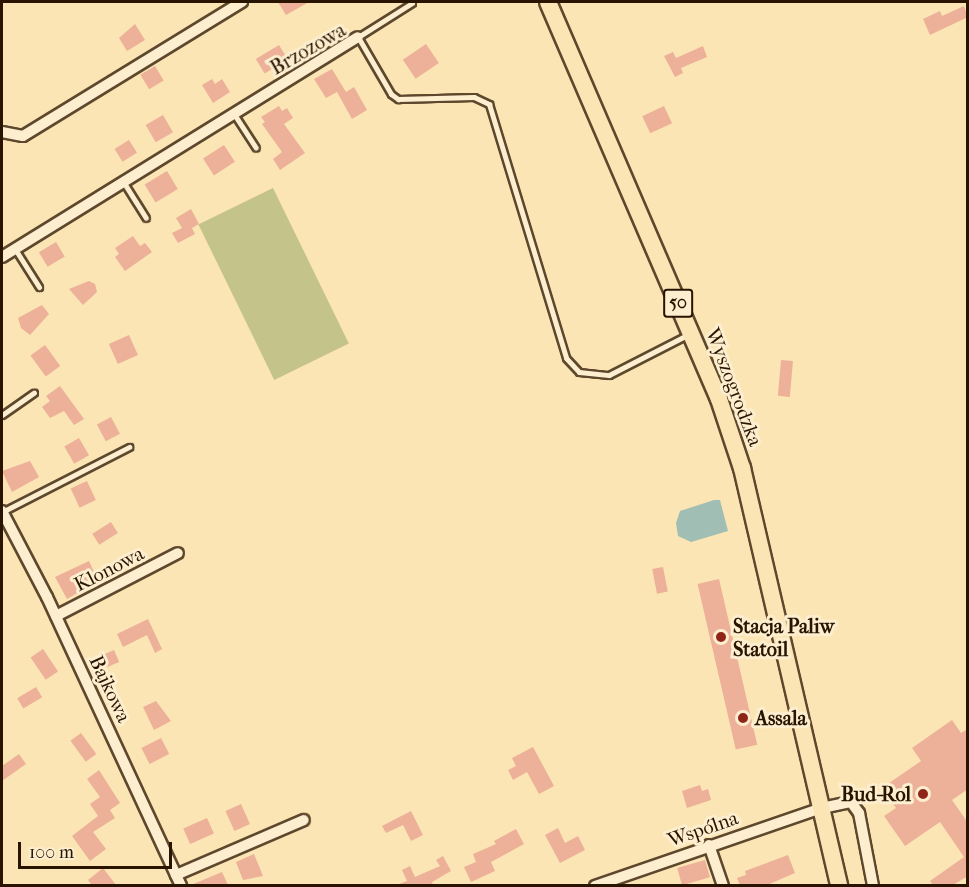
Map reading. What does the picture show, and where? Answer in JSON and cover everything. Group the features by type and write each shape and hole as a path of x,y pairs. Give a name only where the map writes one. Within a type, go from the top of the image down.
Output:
{"main road":[{"name":"Wyszogrodzka","path":"549,2 691,332 742,468 839,885"}],"street":[{"path":"2,132 23,136 242,2"},
{"name":"Brzozowa","path":"2,257 358,37"},
{"name":"Bajkowa","path":"2,512 56,616 181,885"},
{"name":"Klonowa","path":"56,616 178,553"},
{"path":"822,807 850,802 856,806 873,885"},
{"name":"Wspólna","path":"595,885 822,807"},
{"path":"176,874 304,819"},
{"path":"709,846 723,885"}],"lane":[{"path":"358,37 412,3"},
{"name":"Brzozowa","path":"358,37 391,94 398,99 474,97 489,104 566,358 579,372 609,375 691,332"},
{"path":"234,114 256,147"},
{"path":"124,183 146,218"},
{"path":"15,249 39,287"},
{"path":"2,415 34,393"},
{"path":"2,512 129,447"}],"shaded area":[{"path":"273,188 349,343 274,380 198,224"}],"water":[{"path":"720,500 728,531 691,542 678,536 676,523 680,511"}],"building":[{"path":"278,2 309,2 286,15"},
{"path":"964,6 968,17 930,35 923,19 940,11 942,16"},
{"path":"135,24 145,40 127,51 119,38"},
{"path":"426,44 439,63 416,79 403,60"},
{"path":"279,45 288,60 265,73 256,59"},
{"path":"703,46 707,57 681,68 683,73 675,77 664,56 673,52 676,58"},
{"path":"155,66 164,81 149,89 140,75"},
{"path":"332,69 346,92 354,87 367,110 352,119 337,92 326,98 314,79"},
{"path":"212,79 215,84 222,79 230,92 213,103 202,85"},
{"path":"279,106 282,111 287,108 293,118 284,124 305,153 280,170 273,159 282,152 262,124 265,122 261,117"},
{"path":"664,106 672,123 650,133 642,116"},
{"path":"163,115 173,132 156,142 146,125"},
{"path":"129,140 137,153 123,162 115,149"},
{"path":"224,145 235,162 214,175 203,159"},
{"path":"167,171 178,189 156,202 145,184"},
{"path":"191,209 199,224 192,228 195,234 178,243 172,233 182,228 176,218"},
{"path":"133,236 140,246 145,243 152,252 125,271 115,257 119,254 115,248"},
{"path":"56,242 65,257 48,267 39,252"},
{"path":"89,281 95,284 97,292 83,305 69,289"},
{"path":"42,305 49,314 30,335 21,328 18,318"},
{"path":"129,335 138,355 118,364 109,344"},
{"path":"45,345 60,366 46,377 30,356"},
{"path":"781,360 793,361 790,397 778,396"},
{"path":"60,386 84,419 74,425 64,411 50,418 42,407 50,401 46,396"},
{"path":"111,417 120,434 106,441 97,425"},
{"path":"79,438 89,455 74,464 64,446"},
{"path":"30,461 39,477 12,492 2,471"},
{"path":"87,481 96,500 80,508 71,489"},
{"path":"111,522 118,533 99,545 92,534"},
{"path":"89,561 98,581 67,599 55,577"},
{"path":"663,567 668,592 657,594 652,569"},
{"name":"Stacja Paliw Statoil","path":"719,579 757,745 736,750 698,584"},
{"path":"148,619 162,649 155,653 147,635 123,647 117,634"},
{"path":"43,649 58,671 46,680 31,657"},
{"path":"114,650 119,662 102,669 97,657"},
{"path":"36,687 42,697 23,709 17,698"},
{"path":"156,701 171,721 154,730 143,707"},
{"name":"Bud-Rol","path":"952,720 961,733 968,729 968,789 952,800 968,823 968,876 953,885 933,885 930,881 964,857 940,822 905,846 884,816 896,808 882,788 921,761 912,748"},
{"path":"81,733 96,754 86,762 70,741"},
{"path":"161,738 169,754 150,764 141,748"},
{"path":"533,747 554,786 539,794 527,772 513,780 508,770 516,766 512,758"},
{"path":"19,754 26,764 2,781 2,766"},
{"path":"99,770 120,803 110,810 115,818 93,832 106,849 90,861 72,836 98,816 90,804 100,797 87,779"},
{"path":"700,785 702,791 708,789 711,800 687,808 682,791"},
{"path":"241,804 250,824 234,831 225,811"},
{"path":"411,811 423,835 411,841 403,825 386,833 382,826"},
{"path":"207,818 214,834 190,844 183,829"},
{"path":"558,828 565,843 578,836 585,850 560,863 545,835"},
{"path":"516,829 524,844 491,862 495,871 471,882 464,867 476,862 473,854 496,844 494,841"},
{"path":"254,854 263,876 243,880 236,862"},
{"path":"788,855 795,873 767,885 740,885 737,878 746,875 745,871"},
{"path":"443,856 451,871 432,882 433,885 397,885 407,881 402,870 410,866 415,877 440,866 436,860"},
{"path":"705,860 710,877 682,885 677,868"},
{"path":"103,868 116,885 92,885 88,880"},
{"path":"222,872 228,885 191,885"}],"place":[{"name":"Stacja Paliw Statoil","path":"721,637"},
{"name":"Assala","path":"743,718"},
{"name":"Bud-Rol","path":"923,794"}]}
